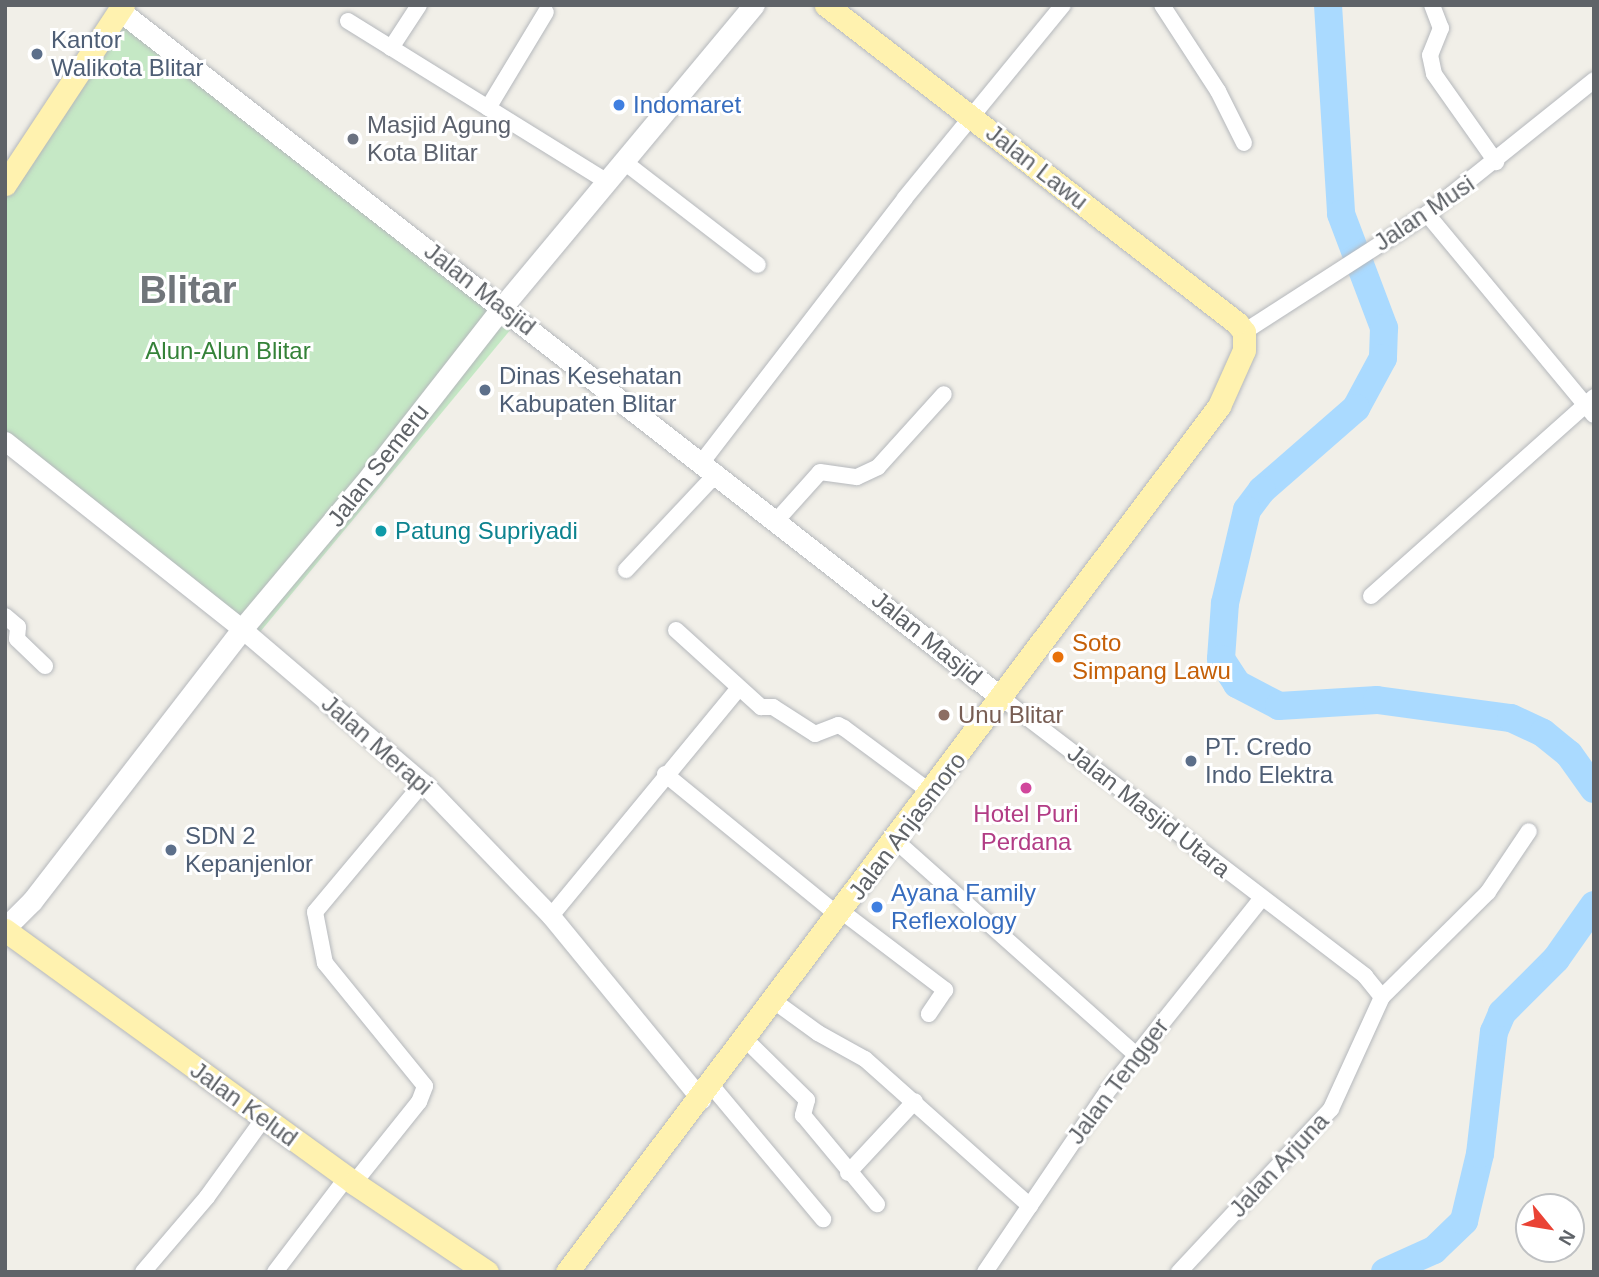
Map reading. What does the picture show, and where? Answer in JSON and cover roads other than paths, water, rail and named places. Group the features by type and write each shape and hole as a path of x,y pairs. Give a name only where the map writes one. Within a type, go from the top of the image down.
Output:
{"main road":[{"name":"Jalan Semeru","path":"5,929 32,901 242,629 347,505 503,306 754,5"},
{"name":"Jalan Lawu","path":"825,5 973,117 1244,332"},
{"path":"6,180 122,8"},
{"name":"Jalan Masjid","path":"122,8 1003,699"},
{"name":"Jalan Anjasmoro","path":"568,1272 1003,699 1219,406 1244,350 1244,332"},
{"name":"Jalan Kelud","path":"5,929 351,1180 487,1272"}],"street":[{"path":"391,48 419,5"},
{"path":"626,570 710,468 973,117 1063,5"},
{"path":"1162,5 1218,91 1244,144"},
{"path":"1432,5 1441,29 1430,55 1434,74 1496,162"},
{"path":"488,108 546,12"},
{"path":"348,21 606,181"},
{"name":"Jalan Musi","path":"1244,332 1427,214 1496,162 1594,80"},
{"path":"623,161 758,265"},
{"path":"1371,596 1590,406 1427,214"},
{"path":"777,520 820,472 857,477 878,467 944,394"},
{"name":"Jalan Merapi","path":"5,441 242,629 423,783 551,916 706,1092"},
{"path":"5,616 18,627 17,639 45,666"},
{"path":"676,630 738,689 761,707 773,707 815,734 838,725 844,728 932,793"},
{"path":"551,916 665,774 738,689"},
{"name":"Jalan Masjid Utara","path":"1003,699 1262,898"},
{"path":"665,774 839,913 945,990 929,1014"},
{"path":"275,1272 419,1102 425,1086 325,963 315,912 423,783"},
{"path":"1262,898 1365,976 1382,997 1488,892 1529,831"},
{"path":"896,841 1135,1054"},
{"name":"Jalan Tengger","path":"992,1269 1030,1206 1135,1054 1262,898"},
{"name":"Jalan Arjuna","path":"1179,1272 1331,1109 1382,997"},
{"path":"774,1001 818,1033 853,1050 915,1101 1030,1206"},
{"path":"745,1039 807,1100 803,1115 848,1173 877,1204"},
{"path":"706,1092 823,1219"},
{"path":"848,1173 915,1101"},
{"path":"143,1272 207,1197 264,1118"}],"waterway":[{"path":"1328,5 1341,214 1384,328 1383,358 1356,408 1262,490 1247,510 1225,603 1221,659 1237,684 1279,706 1377,700 1511,718 1543,733 1569,754 1594,789"},
{"path":"1385,1272 1434,1250 1464,1221 1480,1154 1494,1032 1502,1013 1556,959 1594,905"}],"place":[{"name":"Kantor Walikota Blitar","path":"37,54"},
{"name":"Indomaret","path":"619,105"},
{"name":"Masjid Agung Kota Blitar","path":"353,139"},
{"name":"Dinas Kesehatan Kabupaten Blitar","path":"485,390"},
{"name":"Patung Supriyadi","path":"381,531"},
{"name":"Soto Simpang Lawu","path":"1058,657"},
{"name":"Unu Blitar","path":"944,715"},
{"name":"PT. Credo Indo Elektra","path":"1191,761"},
{"name":"Hotel Puri Perdana","path":"1026,788"},
{"name":"SDN 2 Kepanjenlor","path":"171,850"},
{"name":"Ayana Family Reflexology","path":"877,907"}],"district":[{"name":"Blitar","path":"188,291"}],"park label":[{"name":"Alun-Alun Blitar","path":"228,351"}]}
